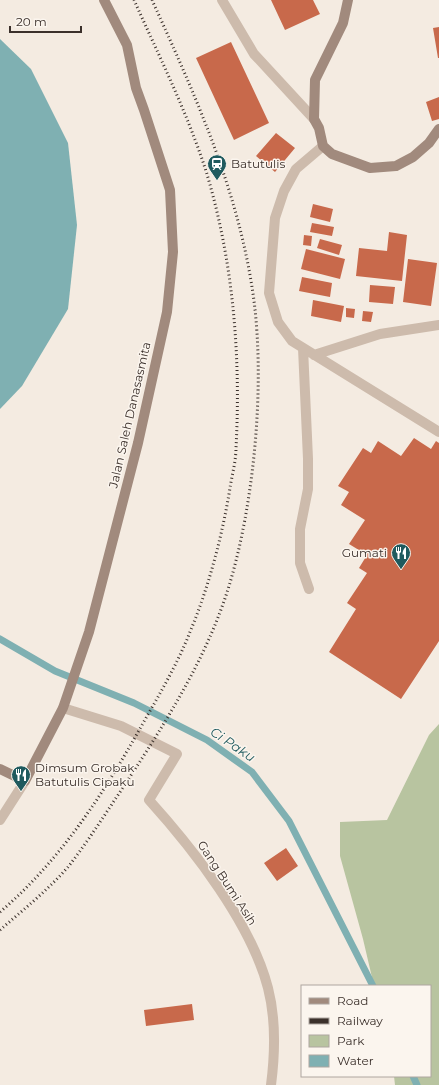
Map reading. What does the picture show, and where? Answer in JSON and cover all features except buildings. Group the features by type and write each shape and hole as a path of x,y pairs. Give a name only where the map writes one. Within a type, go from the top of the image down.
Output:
{"main road":[{"name":"Jalan Saleh Danasasmita","path":"24,781 63,708 89,632 138,443 167,312 173,252 170,190 136,88 127,45 104,0"},
{"path":"348,0 343,23 315,80 314,119 319,128 322,146 332,154 370,168 396,166 413,157 429,143 439,129"},
{"path":"0,769 24,781"}],"street":[{"path":"224,4 254,54 314,119"},
{"path":"322,146 296,169 284,191 275,218 269,293 278,322 292,341 439,432"},
{"path":"314,355 380,334 439,325"},
{"path":"303,348 308,489 300,529 300,563 309,589"},
{"name":"Gang Bumi Asih","path":"63,708 121,726 177,754 149,800 168,821 210,876 229,906 260,964 268,988 272,1010 274,1038 271,1085"},
{"path":"0,820 24,781"}],"green space":[{"path":"439,724 439,1085 395,1085 394,1077 431,1077 431,985 374,985 363,939 340,856 340,822 387,820 429,735"}],"water":[{"path":"0,39 31,69 68,143 77,225 68,309 22,386 0,409"}],"waterway":[{"name":"Ci Paku","path":"0,639 55,671 134,703 207,740 252,772 289,821 372,985"},
{"name":"Ci Paku","path":"413,1077 417,1085"}],"railway":[{"path":"0,912 42,871 79,825 112,776 174,668 197,615 209,579 223,525 235,463 237,413 236,343 229,273 223,239 206,171 190,127 134,0"},
{"path":"0,930 44,892 68,867 100,822 166,720 195,668 219,614 238,554 245,519 251,482 258,407 257,335 254,301 247,261 238,222 214,147 185,73 152,0"}],"place":[{"name":"Batutulis","path":"217,181"},
{"name":"Gumati","path":"401,570"},
{"name":"Dimsum Grobak Batutulis Cipaku","path":"21,792"}]}
